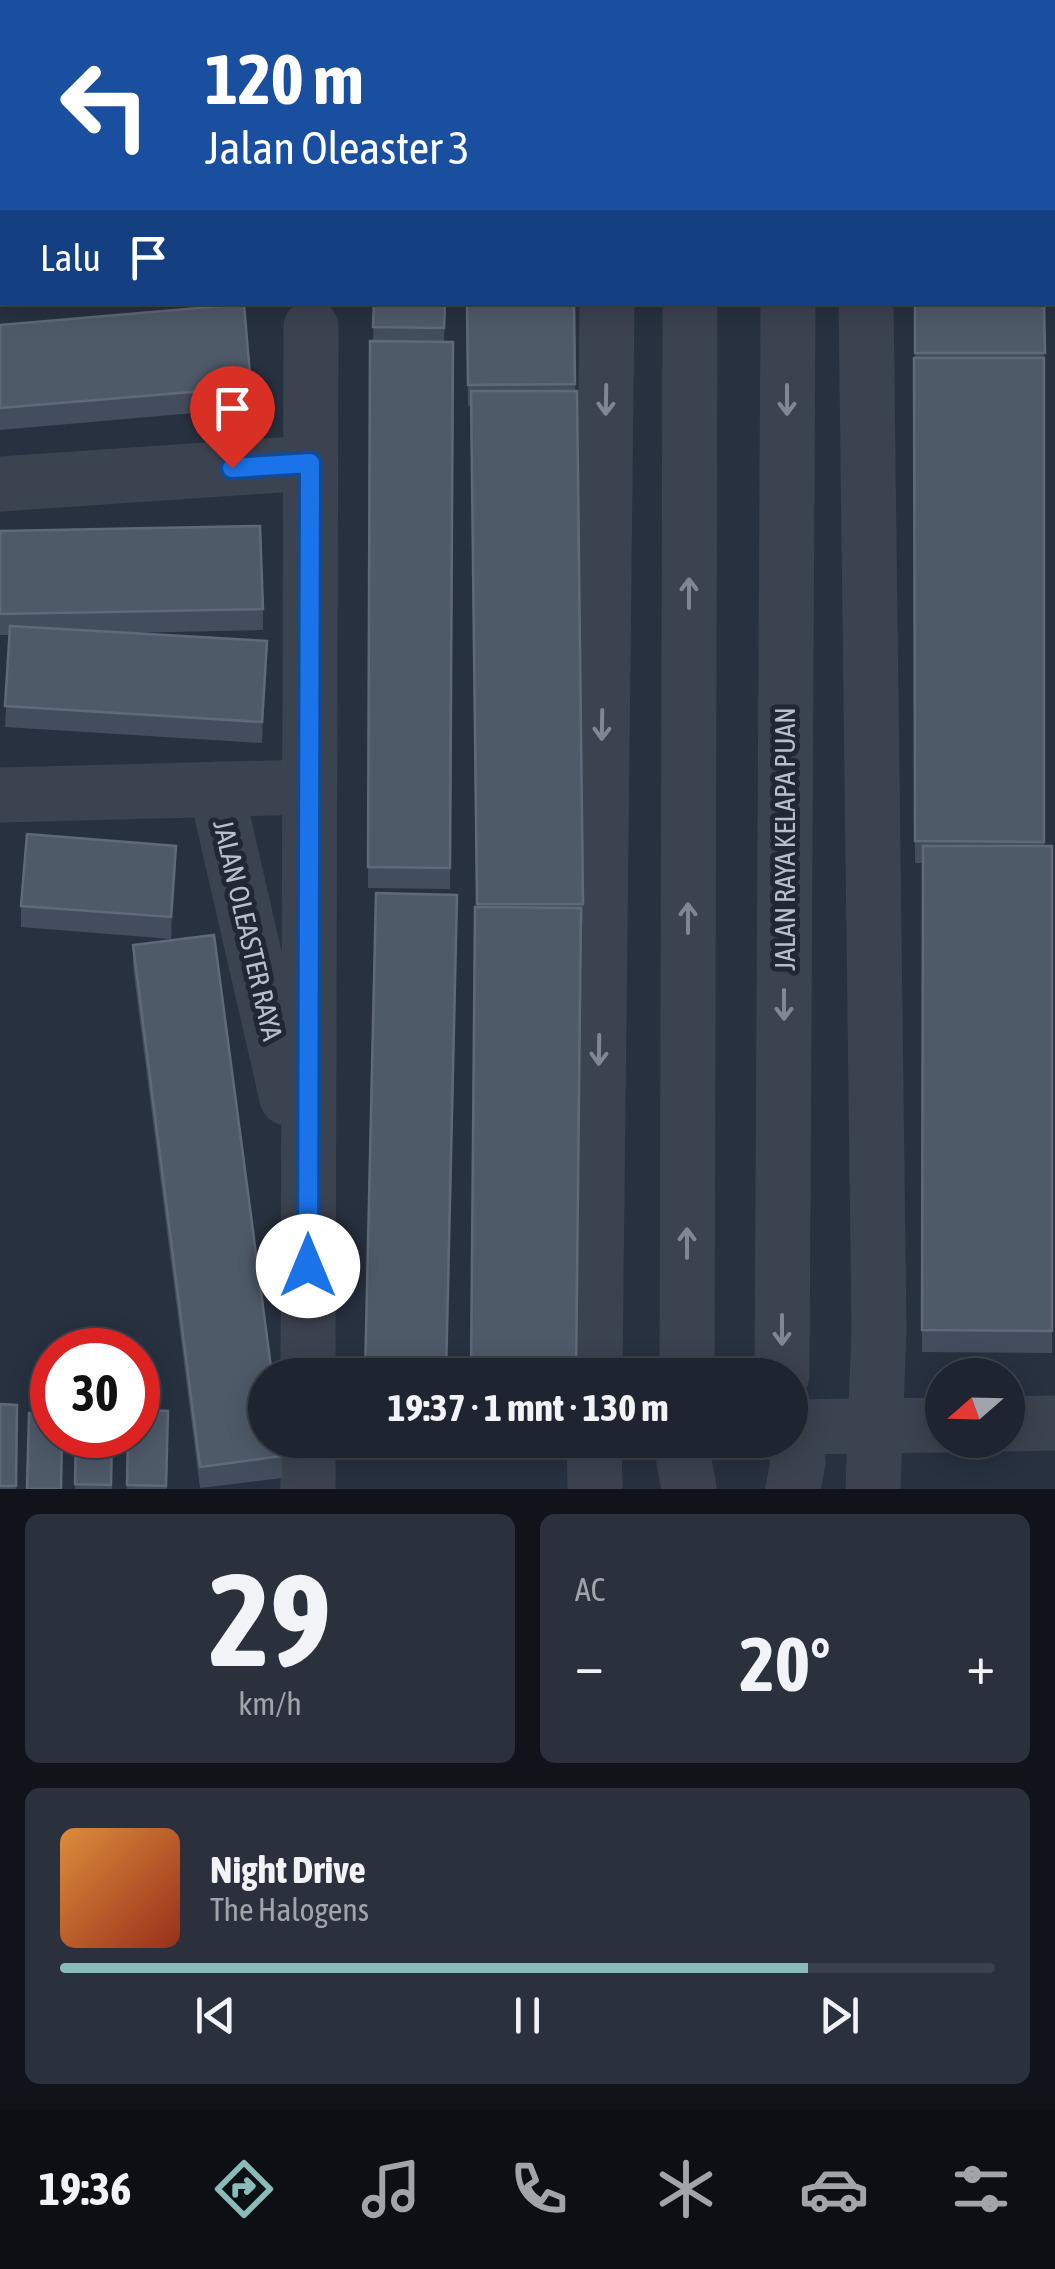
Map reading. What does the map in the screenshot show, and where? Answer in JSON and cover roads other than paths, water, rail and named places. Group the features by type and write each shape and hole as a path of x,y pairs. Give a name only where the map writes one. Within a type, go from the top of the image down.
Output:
{"street":[{"path":"595,1358 607,305"},
{"path":"687,1358 690,305"},
{"name":"JALAN RAYA KELAPA PUAN","path":"782,1358 788,305"},
{"path":"866,305 879,1330 873,1489"},
{"name":"JALAN OLEASTER RAYA","path":"308,1358 310,327"},
{"path":"0,484 310,463"},
{"path":"0,795 310,787"},
{"name":"JALAN OLEASTER RAYA","path":"216,789 285,1094 294,1112 308,1122"},
{"path":"1025,1424 1055,1423"},
{"path":"808,1428 925,1425"},
{"path":"308,1458 308,1489"},
{"path":"594,1458 595,1489"},
{"path":"793,1489 797,1458"}]}
